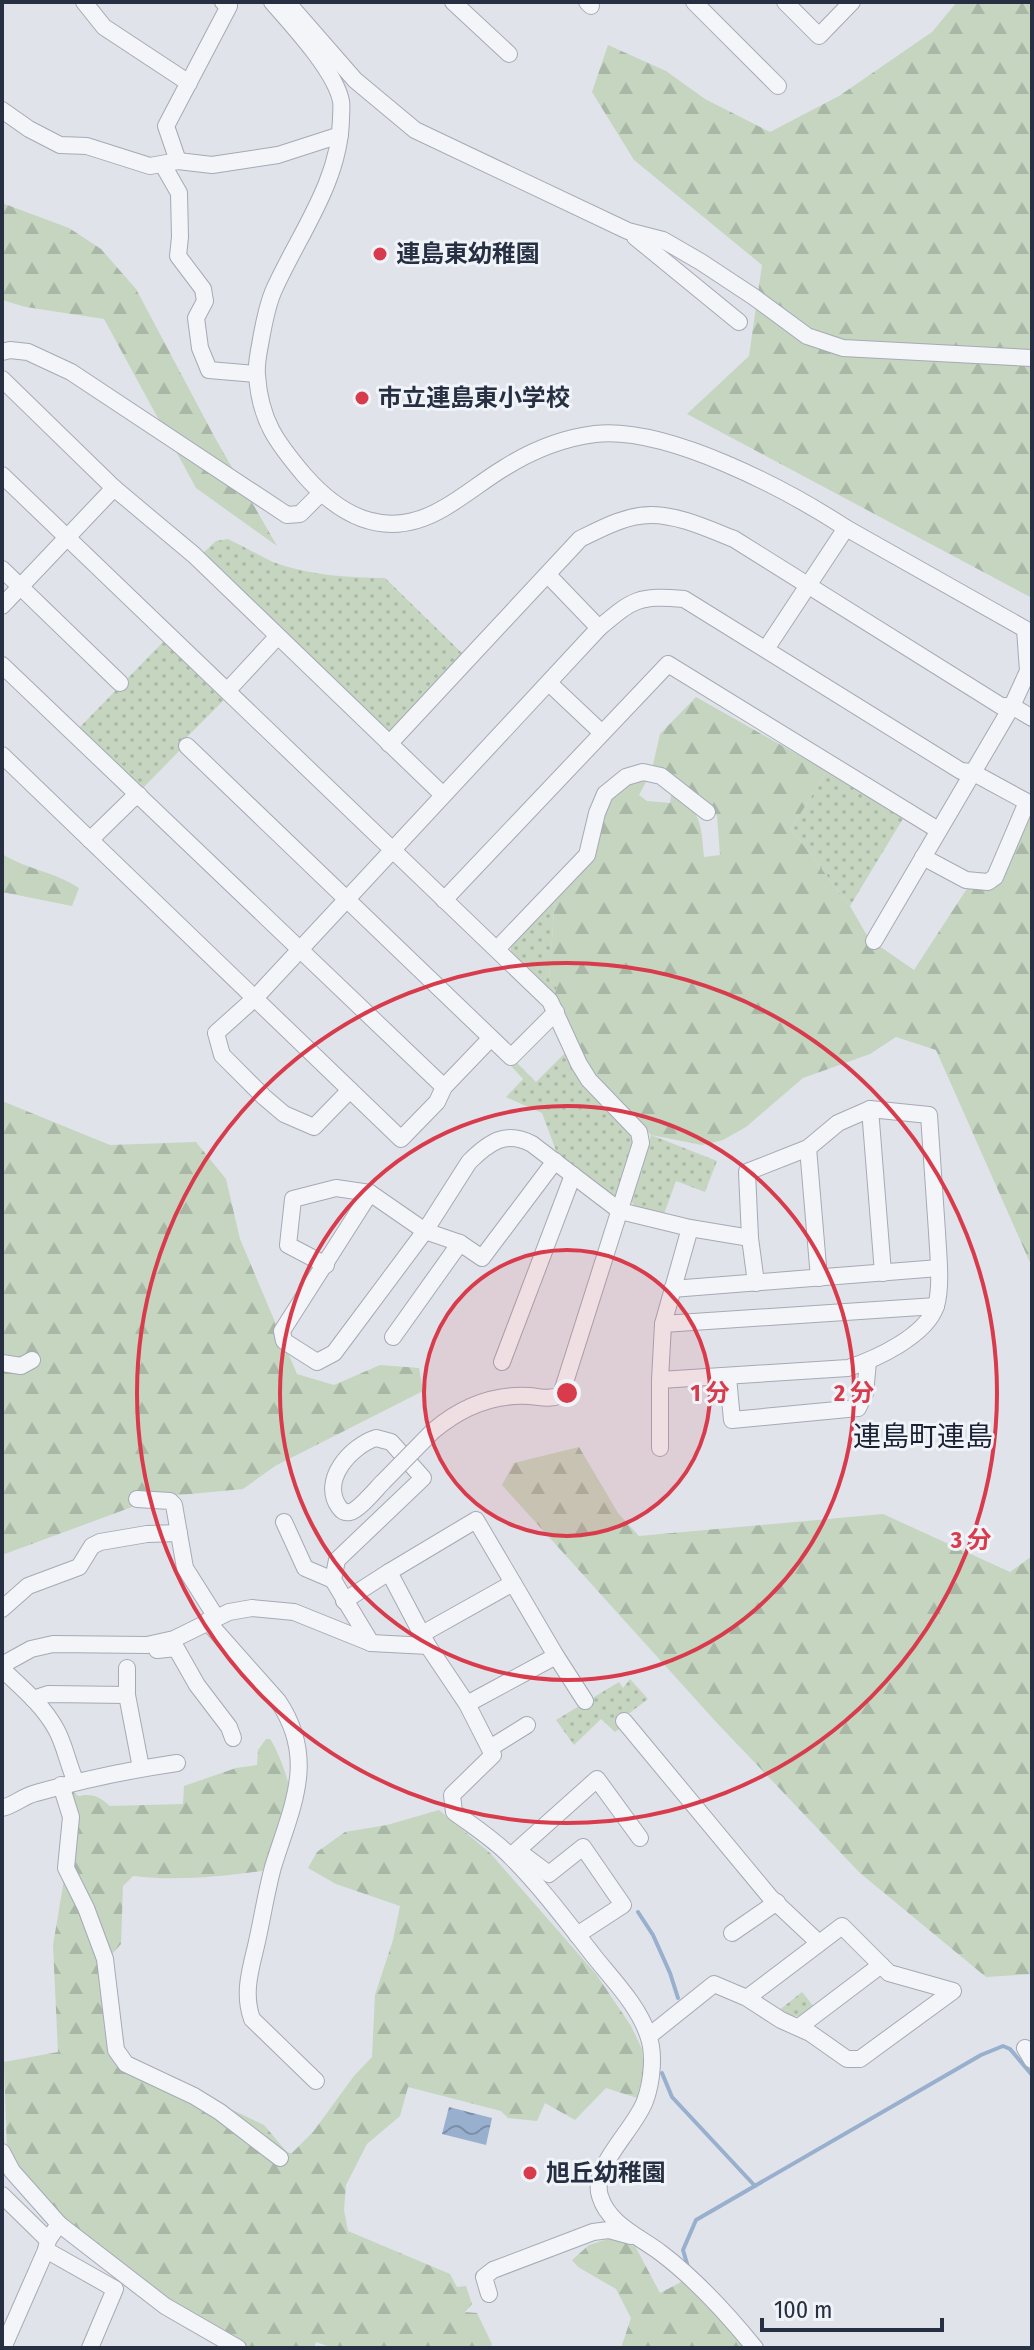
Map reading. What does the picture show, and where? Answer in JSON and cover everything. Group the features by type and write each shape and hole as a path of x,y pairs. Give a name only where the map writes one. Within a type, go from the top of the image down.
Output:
{"street":[{"path":"84,2 104,27 189,83"},
{"path":"223,2 229,6 166,126 170,163 179,193 178,256 203,289 205,301 196,318 200,348 209,370 256,374"},
{"path":"453,2 509,54"},
{"path":"694,2 778,86"},
{"path":"785,2 819,36 852,2"},
{"path":"278,3 351,75 415,130 628,231 663,240 701,262 807,336 843,348 1032,358"},
{"path":"278,3 333,81 341,101 340,135 339,151 328,178 272,295 256,374 258,396 267,424 278,444 333,504 374,523 395,524 417,520 443,509 506,467 539,450 596,434 636,435 730,466 793,495 1025,629 1028,671 1012,706 874,941"},
{"path":"333,81 351,75"},
{"path":"2,110 60,145 87,146 150,166 170,163 212,165 278,155 340,135"},
{"path":"628,231 739,322"},
{"path":"2,352 28,352 71,372 287,515 300,514 321,493"},
{"path":"2,379 114,488 194,555 443,795"},
{"path":"2,475 550,1001 589,1080 641,1137 561,1395 552,1399 527,1396 494,1399 455,1414 433,1431 383,1482 355,1510 344,1512 338,1506 332,1487 338,1469 355,1448 365,1441 382,1438 391,1442 423,1478 337,1560 333,1580 371,1643"},
{"path":"2,606 114,488"},
{"path":"389,744 580,539 610,524 650,515 686,521 734,539 1001,706 1012,706 1032,718"},
{"path":"766,649 846,528"},
{"path":"2,569 120,683"},
{"path":"548,575 599,628"},
{"path":"350,1090 314,1127 284,1114 264,1097 222,1055 216,1033 255,998 599,628 621,609 638,600 648,597 684,599 961,771 972,772 1027,802 995,877 988,882 966,880 923,857"},
{"path":"228,690 277,637"},
{"path":"444,900 668,664 938,830"},
{"path":"2,665 444,1087"},
{"path":"549,683 602,733"},
{"path":"187,746 511,1057 556,1012"},
{"path":"2,755 401,1139 437,1102 444,1087 490,1039"},
{"path":"497,949 587,855 605,794 626,777 643,772 661,776 707,812"},
{"path":"90,840 139,795"},
{"path":"870,1109 883,1273"},
{"path":"660,1380 848,1368 868,1362 903,1342 923,1326 936,1306 939,1268 929,1115 870,1109 838,1123 808,1148 747,1172 756,1283"},
{"path":"370,1193 282,1331 284,1341 317,1362 334,1353 425,1231 469,1162 508,1136 520,1137 620,1211 690,1228 750,1238"},
{"path":"808,1148 819,1278"},
{"path":"326,1265 288,1245 293,1199 336,1188 370,1193 425,1231 460,1243 482,1258 555,1161"},
{"path":"502,1362 573,1175"},
{"path":"660,1448 663,1324 690,1228"},
{"path":"393,1337 460,1243"},
{"path":"672,1289 939,1268"},
{"path":"663,1324 936,1306"},
{"path":"2,1363 21,1366 32,1360"},
{"path":"728,1377 732,1420 858,1408 865,1393 868,1362"},
{"path":"137,1499 170,1501 177,1512 185,1568 212,1619 287,1714 298,1751 299,1786 273,1869 250,1968 249,2009 252,2019 316,2081"},
{"path":"344,1601 476,1520 585,1701"},
{"path":"284,1522 305,1568 333,1580"},
{"path":"2,1609 28,1586 79,1567 92,1546 100,1542 147,1534 179,1533"},
{"path":"389,1572 425,1640 467,1704 493,1755 452,1795 454,1812 549,1874 583,1847 623,1905 577,1935"},
{"path":"280,2158 194,2096 126,2064 116,2050 105,1959 86,1908 66,1868 71,1817 68,1767 57,1730 33,1699 3,1670 31,1649 53,1644 147,1645 174,1639 229,1612 252,1608 294,1612 371,1643 425,1640 513,1583"},
{"path":"131,1645 141,1652 176,1648 197,1685 229,1727 233,1738"},
{"path":"467,1704 556,1656"},
{"path":"127,1668 127,1695 141,1768"},
{"path":"33,1699 48,1694 127,1695"},
{"path":"624,1721 739,1861 819,1943"},
{"path":"490,1748 527,1725"},
{"path":"2,1808 13,1806 27,1795 68,1784 115,1772 177,1763"},
{"path":"514,1853 597,1779 640,1838"},
{"path":"514,1853 630,2002 649,2036 652,2066 645,2100 632,2127 604,2166 598,2180 598,2193 603,2205 636,2237 661,2253 697,2286 755,2348"},
{"path":"732,1933 777,1902"},
{"path":"649,2036 714,1984 747,1998 781,2020 799,2027 847,2059 860,2059 953,1991 889,1973 842,1926 747,1998"},
{"path":"799,2027 881,1965"},
{"path":"2,2152 12,2171 59,2224 165,2306 238,2348"},
{"path":"2,2195 47,2245 115,2289 90,2348"},
{"path":"3,2348 59,2224"},
{"path":"489,2294 484,2277 493,2270 593,2232 609,2230 636,2237"}],"green space":[{"path":"957,2 1032,2 1032,598 687,414 749,356 762,265 634,160 592,92 608,45 666,71 705,99 770,132 839,96 932,32"},
{"path":"2,203 69,228 101,249 136,289 277,546 196,488 104,319 26,307 2,300"},
{"path":"228,539 273,562 300,570 385,578 465,656 392,731 383,732 201,555 216,541"},
{"path":"166,639 226,698 179,745 182,748 143,788 137,788 78,729"},
{"path":"696,697 827,771 791,829 850,906 869,939 914,970 968,887 1001,879 1032,814 1032,1267 936,1050 896,1037 870,1054 803,1078 746,1127 723,1140 702,1145 651,1135 603,1087 587,1066 554,997 557,987 549,979 555,898 607,801 619,788 648,778 639,795 647,801 670,803 672,789 698,818 704,857 720,855 717,815 667,775 652,769 660,734"},
{"path":"827,771 904,817 850,906 791,829"},
{"path":"2,854 79,888 72,906 2,892"},
{"path":"555,898 549,979 557,987 554,997 511,955 511,943"},
{"path":"567,1051 633,1138 635,1148 621,1194 614,1199 558,1156 542,1113 506,1097 523,1079 511,1066 516,1062 536,1082"},
{"path":"2,1101 110,1145 196,1142 226,1179 240,1239 297,1374 334,1385 380,1365 419,1368 423,1391 275,1466 243,1489 159,1497 2,1555"},
{"path":"651,1135 717,1161 705,1192 676,1181 664,1214 636,1208 631,1201"},
{"path":"579,1447 618,1513 639,1536 883,1514 1010,1572 1032,1556 1032,1974 986,1977 860,1873 717,1723 502,1485 514,1463"},
{"path":"630,1679 648,1699 619,1721 623,1726 615,1732 601,1719 574,1745 556,1720 619,1682 623,1688"},
{"path":"266,1739 270,1739 280,1759 290,1799 279,1836 262,1871 198,1878 133,1876 123,1886 121,1944 112,1954 106,1952 69,1868 70,1789 78,1796 95,1796 110,1806 183,1804 184,1786 236,1768 257,1765 258,1750"},
{"path":"439,1810 490,1853 596,1974 631,2026 642,2049 644,2071 637,2098 606,2088 575,2120 545,2103 537,2121 508,2118 501,2111 408,2087 400,2116 367,2144 346,2185 344,2210 348,2231 450,2274 457,2287 466,2286 472,2304 465,2312 477,2313 492,2344 491,2348 333,2348 316,2342 314,2348 255,2348 241,2344 168,2300 58,2219 7,2152 4,2062 58,2052 53,1945 65,1874 103,1962 113,2052 264,2125 291,2154 313,2132 372,2057 375,1995 393,1940 400,1906 336,1884 308,1868 317,1852 345,1832 387,1825"},
{"path":"802,1992 815,2008 797,2016 778,2011"},
{"path":"611,2238 635,2246 660,2293 683,2281 750,2348 621,2348 631,2318 616,2289 578,2267 572,2260 589,2245"}],"water":[{"path":"449,2107 492,2118 486,2145 442,2134"}],"waterway":[{"path":"638,1912 653,1935 678,1998"},
{"path":"688,2267 683,2250 696,2220 981,2055 1003,2046 1010,2049 1032,2075"},
{"path":"662,2073 672,2097 755,2186"}],"place":[{"name":"連島東幼稚園","path":"380,254"},
{"name":"市立連島東小学校","path":"362,398"},
{"name":"旭丘幼稚園","path":"530,2173"}],"district":[{"name":"連島町連島","path":"923,1436"}]}
